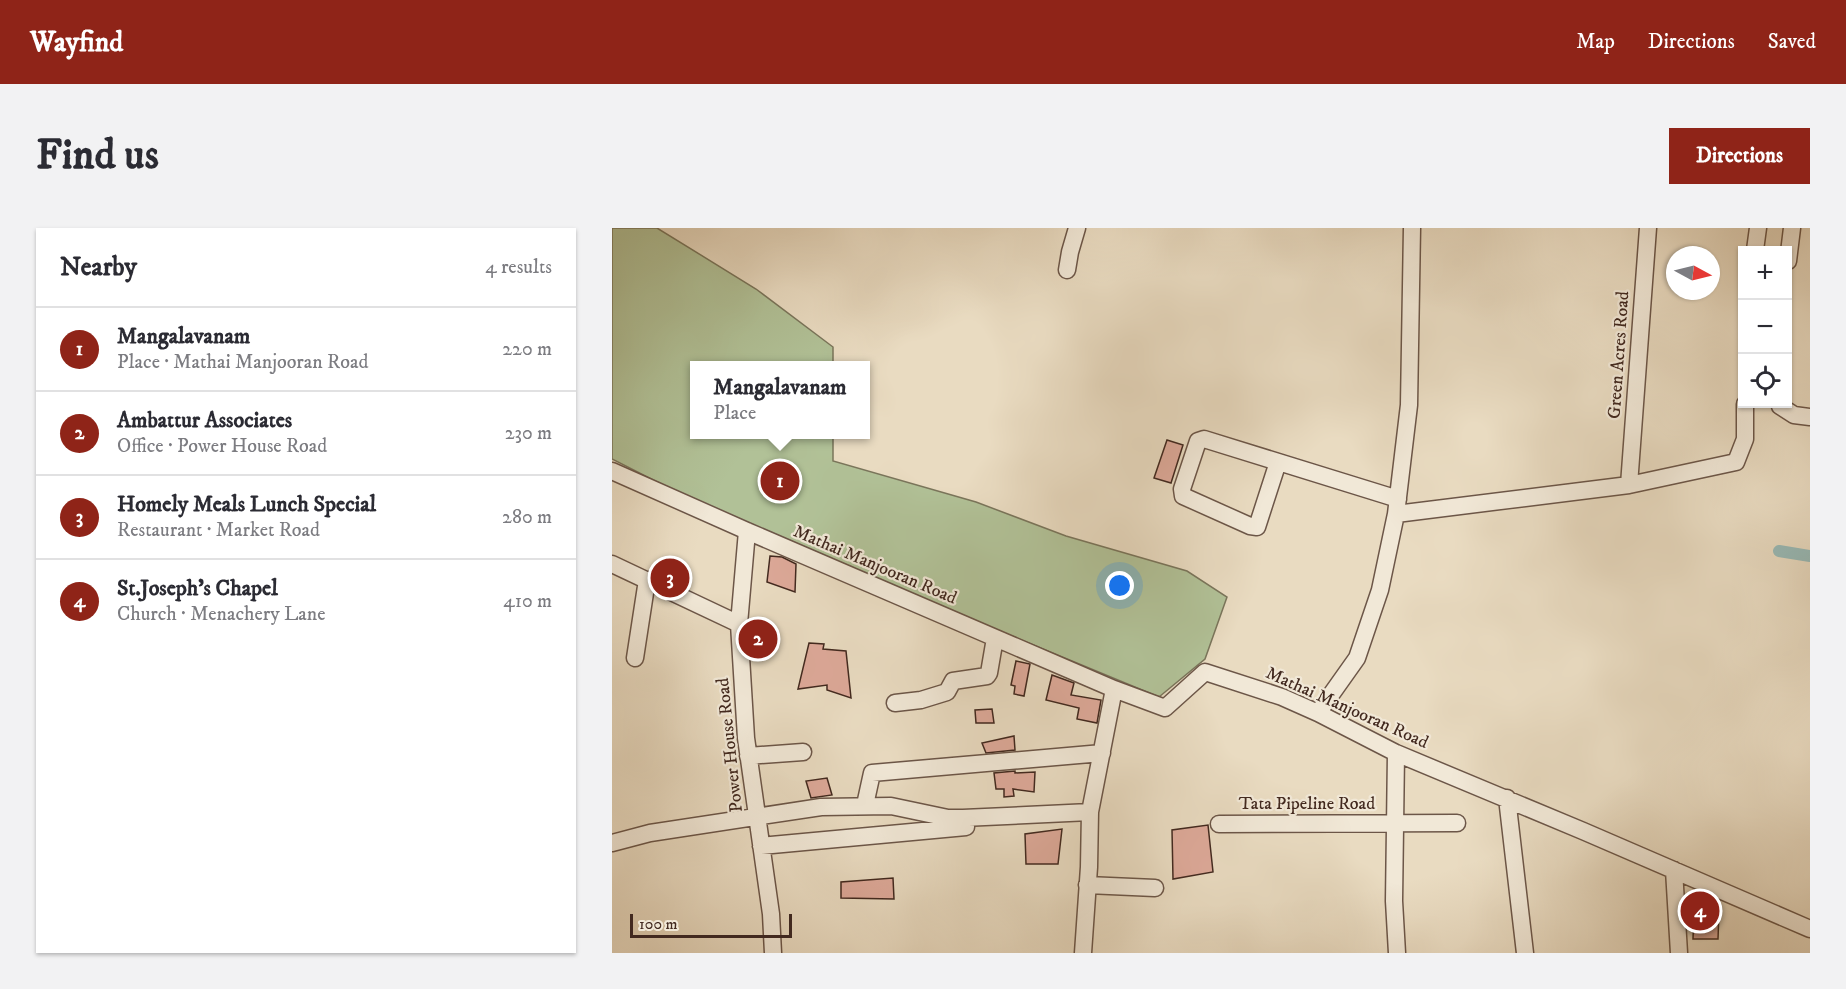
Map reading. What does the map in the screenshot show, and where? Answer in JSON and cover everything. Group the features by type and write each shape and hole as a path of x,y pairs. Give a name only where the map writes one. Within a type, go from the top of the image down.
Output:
{"street":[{"path":"1068,270 1070,252 1077,228"},
{"path":"1318,713 1357,658 1380,590 1397,506 1409,405 1412,228"},
{"name":"Green Acres Road","path":"1629,485 1648,228"},
{"path":"1756,246 1758,228"},
{"path":"1790,246 1792,228"},
{"path":"1278,462 1257,527 1183,496 1182,489 1198,441 1204,439 1278,462 1397,506 1629,485 1736,462 1745,440 1745,408"},
{"path":"1783,408 1794,415 1810,417"},
{"name":"Mathai Manjooran Road","path":"612,471 995,638 1114,689 1165,708 1205,672 1282,697 1396,753 1507,798 1810,929"},
{"name":"Power House Road","path":"747,531 738,624 748,756 771,914 773,953"},
{"path":"612,564 738,624"},
{"path":"635,658 647,579"},
{"path":"895,703 921,700 947,692 953,681 987,676 990,673 995,638"},
{"path":"1083,953 1090,812 1114,689"},
{"path":"748,756 803,752"},
{"path":"865,805 872,773 1101,753"},
{"name":"Tata Pipeline Road","path":"1396,753 1394,901 1397,953"},
{"path":"1507,798 1525,953"},
{"path":"612,843 650,833 821,807 891,806 967,823"},
{"path":"761,846 1090,812"},
{"path":"1395,824 1457,823"},
{"name":"Tata Pipeline Road","path":"1219,824 1395,824"},
{"path":"1674,870 1679,953"},
{"path":"1087,885 1155,888"}],"green space":[{"path":"612,228 657,228 756,289 833,347 833,361 690,361 690,439 833,439 833,461 976,502 1066,536 1187,571 1227,597 1205,659 1159,697 702,505 612,459"}],"building":[{"path":"1167,440 1183,445 1171,483 1154,478"},
{"path":"770,556 782,557 796,564 795,592 767,582"},
{"path":"809,643 824,644 823,649 846,651 851,698 827,690 827,685 798,689"},
{"path":"1016,661 1030,664 1024,696 1014,694 1015,686 1011,685"},
{"path":"1052,675 1074,683 1071,695 1101,700 1097,723 1077,719 1079,708 1046,700"},
{"path":"992,709 994,723 976,723 975,710"},
{"path":"1014,736 1015,750 986,753 982,743"},
{"path":"1015,771 1015,773 1035,772 1034,792 1013,789 1014,796 1004,797 1004,789 996,789 994,773"},
{"path":"827,778 832,795 811,798 806,781"},
{"path":"1208,825 1213,872 1173,879 1172,830"},
{"path":"1062,829 1058,864 1026,864 1025,834"},
{"path":"893,878 894,899 841,898 841,882"},
{"path":"1719,911 1718,939 1693,939 1694,912"}],"waterway":[{"path":"1779,551 1810,556"}],"place":[{"name":"Mangalavanam","path":"780,481"},
{"name":"Homely Meals Lunch Special","path":"670,578"},
{"name":"Ambattur Associates","path":"758,639"},
{"name":"St.Joseph's Chapel","path":"1700,911"}]}
